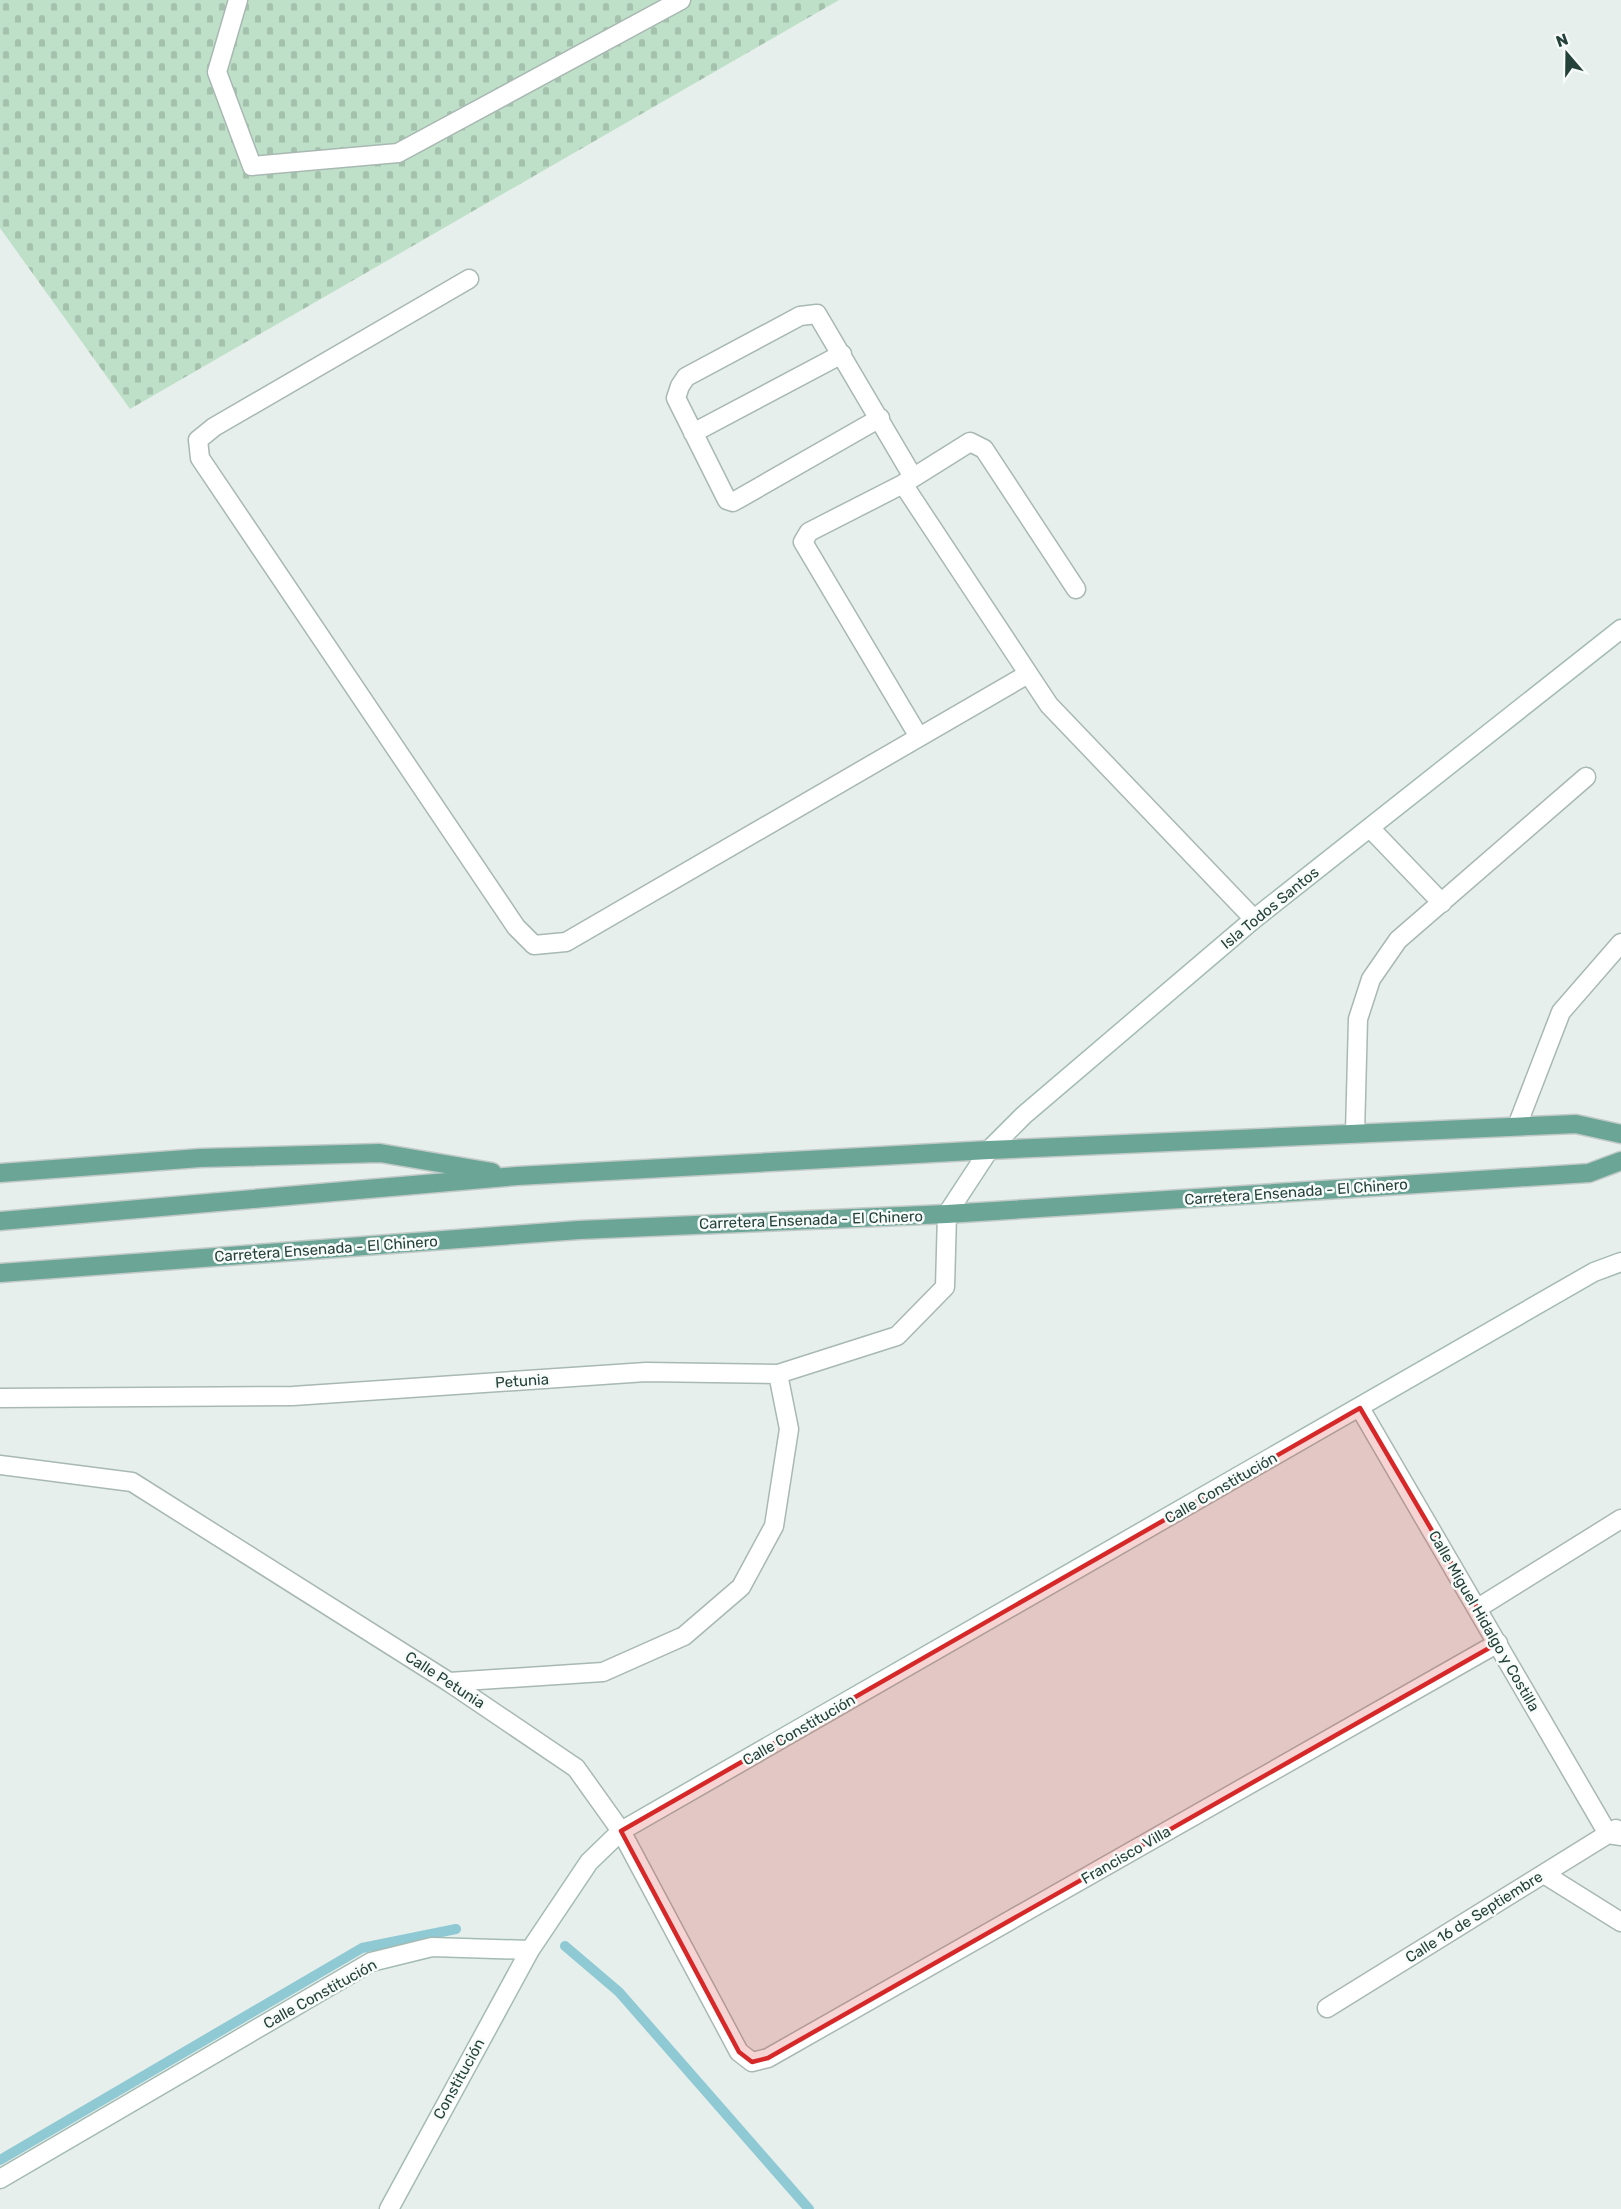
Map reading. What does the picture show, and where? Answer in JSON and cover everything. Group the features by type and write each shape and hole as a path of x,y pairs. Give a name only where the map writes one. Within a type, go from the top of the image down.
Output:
{"main road":[{"path":"0,1221 517,1176 989,1150 1576,1124 1621,1134"},
{"path":"0,1173 200,1158 380,1153 517,1176"},
{"name":"Carretera Ensenada - El Chinero","path":"0,1273 579,1230 947,1214 1589,1173 1621,1161"}],"street":[{"path":"238,0 217,72 252,166 398,153 681,0"},
{"path":"470,279 214,427 198,440 200,458 516,927 534,945 566,942 1028,674"},
{"path":"880,418 733,502 728,500 675,398 686,377 800,316 818,314 880,418 908,480 1049,705 1254,919"},
{"path":"693,433 842,354"},
{"path":"919,737 803,542 809,532 908,480 970,442 984,449 1076,589"},
{"name":"Isla Todos Santos","path":"947,1214 989,1150 1024,1115 1254,919 1621,629"},
{"path":"1355,1134 1358,1019 1371,979 1398,940 1586,777"},
{"path":"1370,828 1442,903"},
{"path":"1517,1126 1561,1012 1621,943"},
{"name":"Petunia","path":"0,1398 293,1396 646,1372 778,1374 897,1336 945,1287 947,1214"},
{"name":"Calle Constitución","path":"0,2179 370,1962 432,1947 530,1950 589,1862 621,1831 1594,1272 1621,1262"},
{"path":"449,1682 603,1672 684,1636 741,1587 774,1526 789,1429 778,1374"},
{"name":"Calle Miguel Hidalgo y Costilla","path":"1360,1408 1498,1644 1617,1832"},
{"name":"Calle Petunia","path":"0,1465 132,1482 449,1682 576,1768 621,1831 739,2052 752,2062"},
{"path":"1478,1608 1621,1519"},
{"name":"Francisco Villa","path":"752,2062 768,2058 1498,1644"},
{"name":"Calle 16 de Septiembre","path":"1327,2008 1544,1874 1617,1832"},
{"path":"1544,1874 1621,1922"},
{"name":"Constitución","path":"389,2209 530,1950"}],"highlighted area":[{"path":"1360,1408 1498,1643 768,2058 752,2062 739,2052 621,1831"}],"green space":[{"path":"0,0 839,0 130,409 0,228"}],"waterway":[{"path":"0,2160 362,1948 456,1929"},
{"path":"565,1946 619,1992 809,2209"}]}
